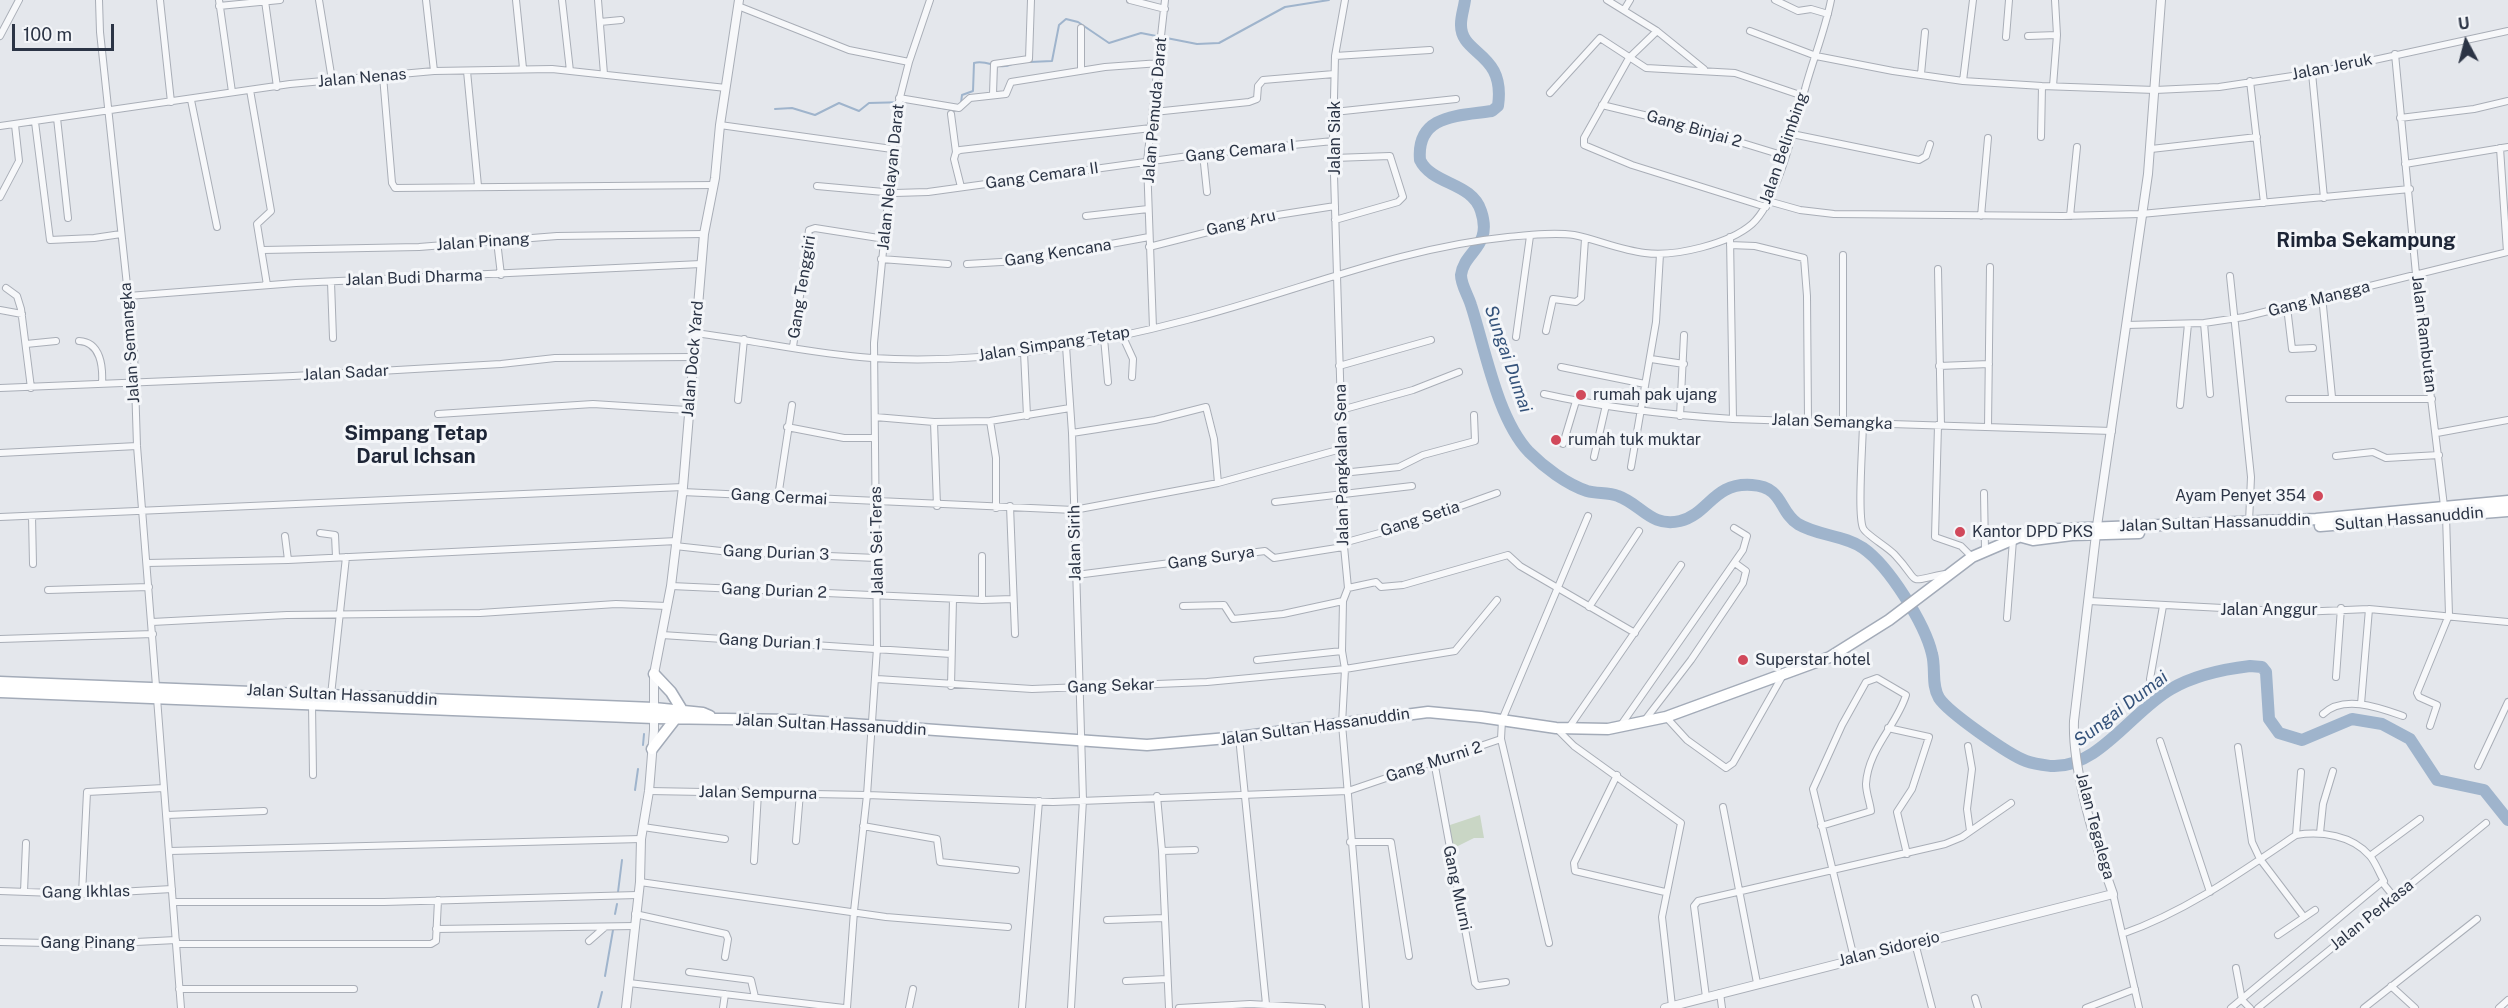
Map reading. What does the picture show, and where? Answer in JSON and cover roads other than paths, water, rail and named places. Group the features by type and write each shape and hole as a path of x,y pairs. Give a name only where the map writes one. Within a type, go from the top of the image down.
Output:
{"main road":[{"path":"2445,510 2508,501"},
{"name":"Sultan Hassanuddin","path":"2018,538 2033,540 2097,530 2303,527 2445,510 2508,511"},
{"name":"Jalan Sultan Hassanuddin","path":"2097,530 2371,518"},
{"path":"1949,574 1984,549 2018,538"},
{"name":"Jalan Sultan Hassanuddin","path":"157,692 312,704 703,713 718,720 795,720 1147,745 1239,737 1428,712 1556,728 1619,728 1666,717 1841,652 1889,620 1949,574"},
{"path":"652,749 679,714 671,692 654,674"},
{"name":"Jalan Sultan Hassanuddin","path":"0,682 62,690"},
{"name":"Jalan Sultan Hassanuddin","path":"0,692 62,690 331,695 654,713"}],"street":[{"path":"0,36 19,0"},
{"name":"Jalan Semangka","path":"99,0 128,296 137,446 181,1008"},
{"path":"160,0 171,102"},
{"path":"232,92 219,3 279,0"},
{"path":"319,0 332,80"},
{"path":"426,0 434,71"},
{"path":"516,0 523,68"},
{"path":"562,0 570,71"},
{"path":"598,0 604,74"},
{"name":"Jalan Nelayan Darat","path":"873,358 897,109 909,62 930,0"},
{"path":"993,94 993,67 1025,61 1030,56 1031,0"},
{"path":"1130,0 1165,9"},
{"name":"Jalan Pemuda Darat","path":"1153,328 1147,162 1160,63 1165,0"},
{"name":"Jalan Siak","path":"1337,277 1334,74 1335,56 1346,8 1345,0"},
{"path":"1607,0 1657,31 1706,70"},
{"path":"1624,10 1630,0"},
{"path":"1775,0 1798,11 1811,9 1828,14"},
{"name":"Jalan Belimbing","path":"1337,277 1366,265 1460,244 1509,237 1574,235 1660,254 1692,249 1730,237 1752,224 1767,204 1792,134 1831,0"},
{"path":"1963,81 1973,0"},
{"path":"2006,37 2008,0"},
{"path":"2054,86 2057,35 2055,0"},
{"name":"Jalan Tegalega","path":"2139,1008 2114,894 2099,854 2074,737 2097,530 2151,149 2161,0"},
{"path":"265,2 278,87"},
{"path":"739,3 849,50 909,62"},
{"name":"Jalan Dock Yard","path":"626,1008 640,882 641,839 649,791 654,674 671,586 676,544 683,410 693,357 704,234 739,3"},
{"path":"600,22 621,20"},
{"path":"1081,28 1081,70"},
{"path":"1657,31 1629,58 1584,138 1586,147 1767,204 1834,214 2070,216 2141,214 2410,189"},
{"name":"Jalan Jeruk","path":"1750,32 1816,56 1893,71 1963,81 2155,90 2219,87 2312,73 2508,31"},
{"path":"1921,74 1925,32"},
{"path":"2028,36 2057,35"},
{"path":"1550,93 1599,38 1605,39 1629,58 1648,69 1706,70 1739,74 1803,96"},
{"path":"1335,56 1430,50"},
{"name":"Jalan Rambutan","path":"2395,54 2405,164 2410,189 2416,274 2445,510"},
{"path":"899,99 961,108 969,98 1006,94 1010,82 1081,70 1160,63"},
{"name":"Jalan Nenas","path":"0,126 191,100 232,92 434,71 523,68 604,74 726,88"},
{"path":"467,70 478,186"},
{"path":"2312,73 2324,198"},
{"path":"1154,112 1249,102 1257,99 1258,86 1263,80 1334,74"},
{"path":"383,76 393,187 713,185"},
{"path":"2250,81 2264,203"},
{"path":"2041,137 2042,86"},
{"path":"250,90 256,137 271,212 269,216 257,222 267,285"},
{"path":"1334,112 1456,99"},
{"path":"191,100 217,227"},
{"path":"2400,118 2474,109 2508,101"},
{"name":"Gang Binjai 2","path":"1602,105 1677,123 1785,156"},
{"path":"951,114 956,152 954,159 961,187"},
{"path":"57,118 68,218"},
{"path":"35,122 51,241 121,234"},
{"path":"0,197 19,161 15,125"},
{"path":"720,125 892,149"},
{"path":"956,152 1151,128"},
{"path":"1792,134 1919,160 1926,156 1930,144"},
{"path":"2151,149 2257,137"},
{"path":"1981,216 1988,138"},
{"name":"Gang Cemara I","path":"1147,162 1334,141"},
{"path":"2070,216 2077,147"},
{"path":"2405,164 2508,147"},
{"path":"2500,148 2508,252"},
{"path":"1203,154 1207,192"},
{"path":"1334,158 1390,156 1403,197 1398,202 1335,220"},
{"name":"Gang Cemara II","path":"817,186 916,193 1147,162"},
{"name":"Gang Aru","path":"1149,247 1261,218 1335,206"},
{"path":"1086,216 1148,209"},
{"name":"Gang Tenggiri","path":"793,347 809,230 815,228 885,239"},
{"name":"Jalan Pinang","path":"263,250 419,247 557,236 704,234"},
{"path":"1516,337 1530,236"},
{"name":"Gang Kencana","path":"967,264 1018,261 1149,237"},
{"path":"1730,237 1733,419"},
{"path":"1546,331 1553,299 1576,302 1581,298 1585,238"},
{"path":"497,241 501,275"},
{"path":"1730,245 1755,246 1804,258 1808,318 1808,420"},
{"name":"Gang Mangga","path":"2126,325 2204,323 2235,318 2508,252"},
{"path":"1630,467 1651,359 1656,322 1660,254"},
{"path":"1843,255 1844,421"},
{"path":"881,259 948,264"},
{"name":"Jalan Budi Dharma","path":"128,296 267,285 701,264"},
{"path":"1988,427 1990,267"},
{"path":"1938,269 1939,425 1935,537 1956,543 1972,557"},
{"path":"2230,276 2251,477 2249,522"},
{"name":"Jalan Simpang Tetap","path":"694,333 873,358 965,358 1024,352 1153,328 1337,277"},
{"name":"Jalan Pangkalan Sena","path":"1337,277 1341,495 1348,588 1343,601 1342,651 1345,669 1342,724 1350,842 1366,1008"},
{"path":"331,282 333,338"},
{"path":"6,288 17,296 22,314 31,388"},
{"path":"2322,296 2332,397"},
{"path":"2287,307 2292,349 2313,348"},
{"path":"0,310 22,314"},
{"path":"2204,323 2210,394"},
{"path":"2180,405 2188,324"},
{"path":"1122,334 1133,359 1132,377"},
{"path":"1680,416 1684,336"},
{"path":"1104,338 1108,382"},
{"path":"738,400 744,339"},
{"path":"1339,366 1431,340"},
{"path":"26,344 56,341"},
{"path":"79,341 90,344 98,352 102,369 102,384"},
{"name":"Jalan Sirih","path":"1066,345 1072,433 1083,800 1071,1008"},
{"path":"1024,352 1027,416"},
{"name":"Jalan Sadar","path":"0,388 501,364 555,358 693,357"},
{"name":"Jalan Sei Teras","path":"846,1008 877,679 878,595 873,358"},
{"path":"1651,359 1684,364"},
{"path":"1939,366 1989,364"},
{"path":"1561,367 1645,384"},
{"path":"1341,410 1413,390 1459,372"},
{"name":"Jalan Semangka","path":"1544,394 1576,401 1680,416 2112,431"},
{"path":"2289,399 2332,397 2432,399"},
{"path":"1563,444 1576,401"},
{"path":"438,414 593,404 683,410"},
{"path":"778,497 792,405"},
{"path":"1594,457 1606,405"},
{"path":"1072,433 1155,420 1206,407 1214,440 1218,483"},
{"path":"874,417 934,422 990,421 1070,408"},
{"path":"1342,473 1401,467 1422,455 1474,441 1474,415"},
{"path":"2437,433 2508,420"},
{"path":"990,421 996,458 996,508"},
{"path":"934,422 937,506"},
{"path":"1863,422 1862,511 1865,531 1884,544 1914,579 1922,581 1949,574"},
{"path":"787,427 844,438 875,438"},
{"path":"0,453 137,446"},
{"name":"Gang Cermai","path":"0,517 659,488 937,506 996,508 1010,506 1074,510 1218,483 1341,449"},
{"path":"2336,456 2373,452 2386,458 2439,455"},
{"path":"1275,502 1412,486"},
{"name":"Gang Setia","path":"1343,545 1497,493"},
{"path":"1984,493 1984,549"},
{"path":"1010,506 1015,634"},
{"path":"2430,726 2437,705 2419,697 2417,693 2449,615 2445,510"},
{"path":"32,516 33,564"},
{"name":"Gang Murni 2","path":"1083,800 1157,796 1244,796 1348,790 1501,740 1502,720 1588,516"},
{"path":"1619,728 1735,563 1747,540 1745,533 1734,528"},
{"path":"1589,607 1639,531"},
{"path":"320,534 335,535 336,557"},
{"path":"285,536 288,560"},
{"path":"2007,618 2018,538"},
{"name":"Gang Durian 3","path":"147,563 288,560 676,544 730,552 877,558"},
{"name":"Gang Surya","path":"1076,575 1264,551 1274,558 1343,545"},
{"path":"1348,588 1376,582 1381,586 1403,585 1508,555 1520,566 1635,633"},
{"path":"982,556 982,600"},
{"path":"331,695 346,557"},
{"path":"1643,723 1691,660 1743,583 1746,572 1735,563"},
{"path":"1568,729 1681,565"},
{"name":"Gang Durian 2","path":"671,586 953,599 1013,599"},
{"path":"48,590 149,587"},
{"path":"951,686 953,599"},
{"name":"Gang Sekar","path":"877,679 1015,689 1207,682 1345,669 1455,651 1497,600"},
{"path":"1183,606 1224,605 1233,619 1283,614 1343,601"},
{"name":"Jalan Anggur","path":"2089,601 2299,612 2341,608 2368,609 2508,622"},
{"path":"152,622 268,615 480,613 615,604 667,606"},
{"path":"2150,679 2163,606"},
{"path":"2336,676 2341,608"},
{"path":"2361,704 2368,609"},
{"path":"0,639 153,634"},
{"name":"Gang Durian 1","path":"662,635 951,654"},
{"path":"1257,660 1342,651"},
{"path":"1666,717 1687,740 1726,768 1733,763 1784,674"},
{"path":"1821,826 1871,811 1867,782 1878,747 1906,695 1880,679 1872,678 1866,682 1842,725 1814,786 1821,826 1834,869 1854,958"},
{"path":"2478,766 2508,702"},
{"path":"312,704 313,776"},
{"path":"2323,714 2334,707 2361,704 2403,716"},
{"path":"1556,728 1574,746 1681,823 1665,892 1662,917 1669,1007"},
{"path":"1888,728 1929,737 1912,789 1897,812 1907,854"},
{"path":"1239,737 1266,1004"},
{"path":"1501,740 1549,943"},
{"path":"2160,741 2210,892"},
{"path":"1968,746 1972,769 1967,809 1970,831"},
{"path":"2238,747 2252,842 2260,859 2304,917"},
{"name":"Gang Murni","path":"1434,761 1475,983 1478,986 1506,982"},
{"path":"2320,832 2323,804 2333,771"},
{"path":"2296,835 2301,772"},
{"path":"1617,775 1574,863 1575,871 1665,892"},
{"path":"82,894 87,792 164,788"},
{"name":"Jalan Sempurna","path":"649,791 800,793 1039,801 1083,800"},
{"path":"754,861 758,793"},
{"path":"796,841 800,793"},
{"path":"1157,796 1162,851 1169,1008"},
{"path":"1022,1008 1039,801"},
{"path":"1706,997 1694,906 1698,901 1945,844 1998,815 2011,803"},
{"path":"1723,807 1757,984"},
{"path":"167,815 264,811"},
{"path":"2370,856 2420,819"},
{"name":"Jalan Perkasa","path":"2258,1008 2486,823"},
{"path":"862,826 937,838 940,862 1016,870"},
{"path":"644,827 725,839"},
{"path":"2121,934 2159,920 2210,892 2296,835 2320,832 2348,839 2370,856 2384,881 2382,882 2394,897"},
{"path":"170,851 641,839"},
{"path":"1350,842 1391,842 1409,956"},
{"path":"24,892 26,843"},
{"path":"1162,851 1195,850"},
{"path":"640,882 854,912 1008,927"},
{"path":"2231,1008 2382,882"},
{"name":"Gang Ikhlas","path":"0,891 82,894 172,889"},
{"name":"Jalan Sidorejo","path":"1669,1007 1854,958 2114,894"},
{"path":"173,902 338,903 637,895"},
{"path":"438,900 436,929 635,926"},
{"path":"2278,935 2315,910"},
{"path":"635,914 726,934 728,939 725,957"},
{"path":"1107,920 1164,918"},
{"path":"2364,1008 2477,919"},
{"path":"589,941 606,927"},
{"name":"Gang Pinang","path":"0,942 428,944 435,943 436,929"},
{"path":"1915,943 1932,1008"},
{"path":"2236,968 2242,1000 2250,1008"},
{"path":"689,972 751,980 755,998"},
{"path":"1126,981 1167,979"},
{"path":"630,983 846,1008"},
{"path":"2391,986 2415,1008"},
{"path":"179,989 354,989"},
{"path":"909,1008 913,989"},
{"path":"2086,1008 2135,989"},
{"path":"1720,993 1722,1008"},
{"path":"723,1008 725,994"},
{"path":"1975,998 1978,1008"},
{"path":"2499,1008 2508,1000"},
{"path":"1179,1008 1266,1004 1322,1008"}],"waterway":[{"path":"1030,62 1052,61 1059,25 1066,19 1078,22 1109,43 1141,33 1197,44 1219,43 1285,7 1329,0"},
{"name":"Sungai Dumai","path":"1465,0 1461,21 1463,34 1467,43 1490,64 1495,74 1499,88 1498,106 1492,111 1454,117 1432,126 1425,134 1421,145 1420,160 1433,174 1469,194 1481,211 1484,223 1481,241 1463,267 1462,282 1493,382 1508,421 1529,452 1548,469 1579,488 1618,496 1654,518 1670,522 1690,517 1728,488 1752,485 1770,490 1798,524 1856,544 1873,556 1905,596 1922,627 1932,654 1935,688 1939,698 1954,713 2006,751 2026,761 2051,766 2068,764 2084,758 2114,737 2157,699 2180,684 2220,671 2250,666 2262,667 2266,672 2269,719 2279,733 2302,740 2352,719 2382,724 2410,739 2437,780 2484,790 2508,820"},
{"path":"961,103 962,95 973,91 974,63 984,62 1002,66 1012,64"},
{"path":"775,109 792,108 815,115 839,103 859,111 869,103 907,102"},
{"path":"930,106 954,110"},
{"path":"643,745 644,734"},
{"path":"635,790 638,769"},
{"path":"618,892 622,860"},
{"path":"615,914 617,904"},
{"path":"605,976 613,930"},
{"path":"598,1008 602,992"}],"place":[{"name":"rumah pak ujang","path":"1581,395"},
{"name":"rumah tuk muktar","path":"1556,440"},
{"name":"Ayam Penyet 354","path":"2318,496"},
{"name":"Kantor DPD PKS","path":"1960,532"},
{"name":"Superstar hotel","path":"1743,660"}],"district":[{"name":"Rimba Sekampung","path":"2366,241"},
{"name":"Simpang Tetap Darul Ichsan","path":"416,446"}]}
